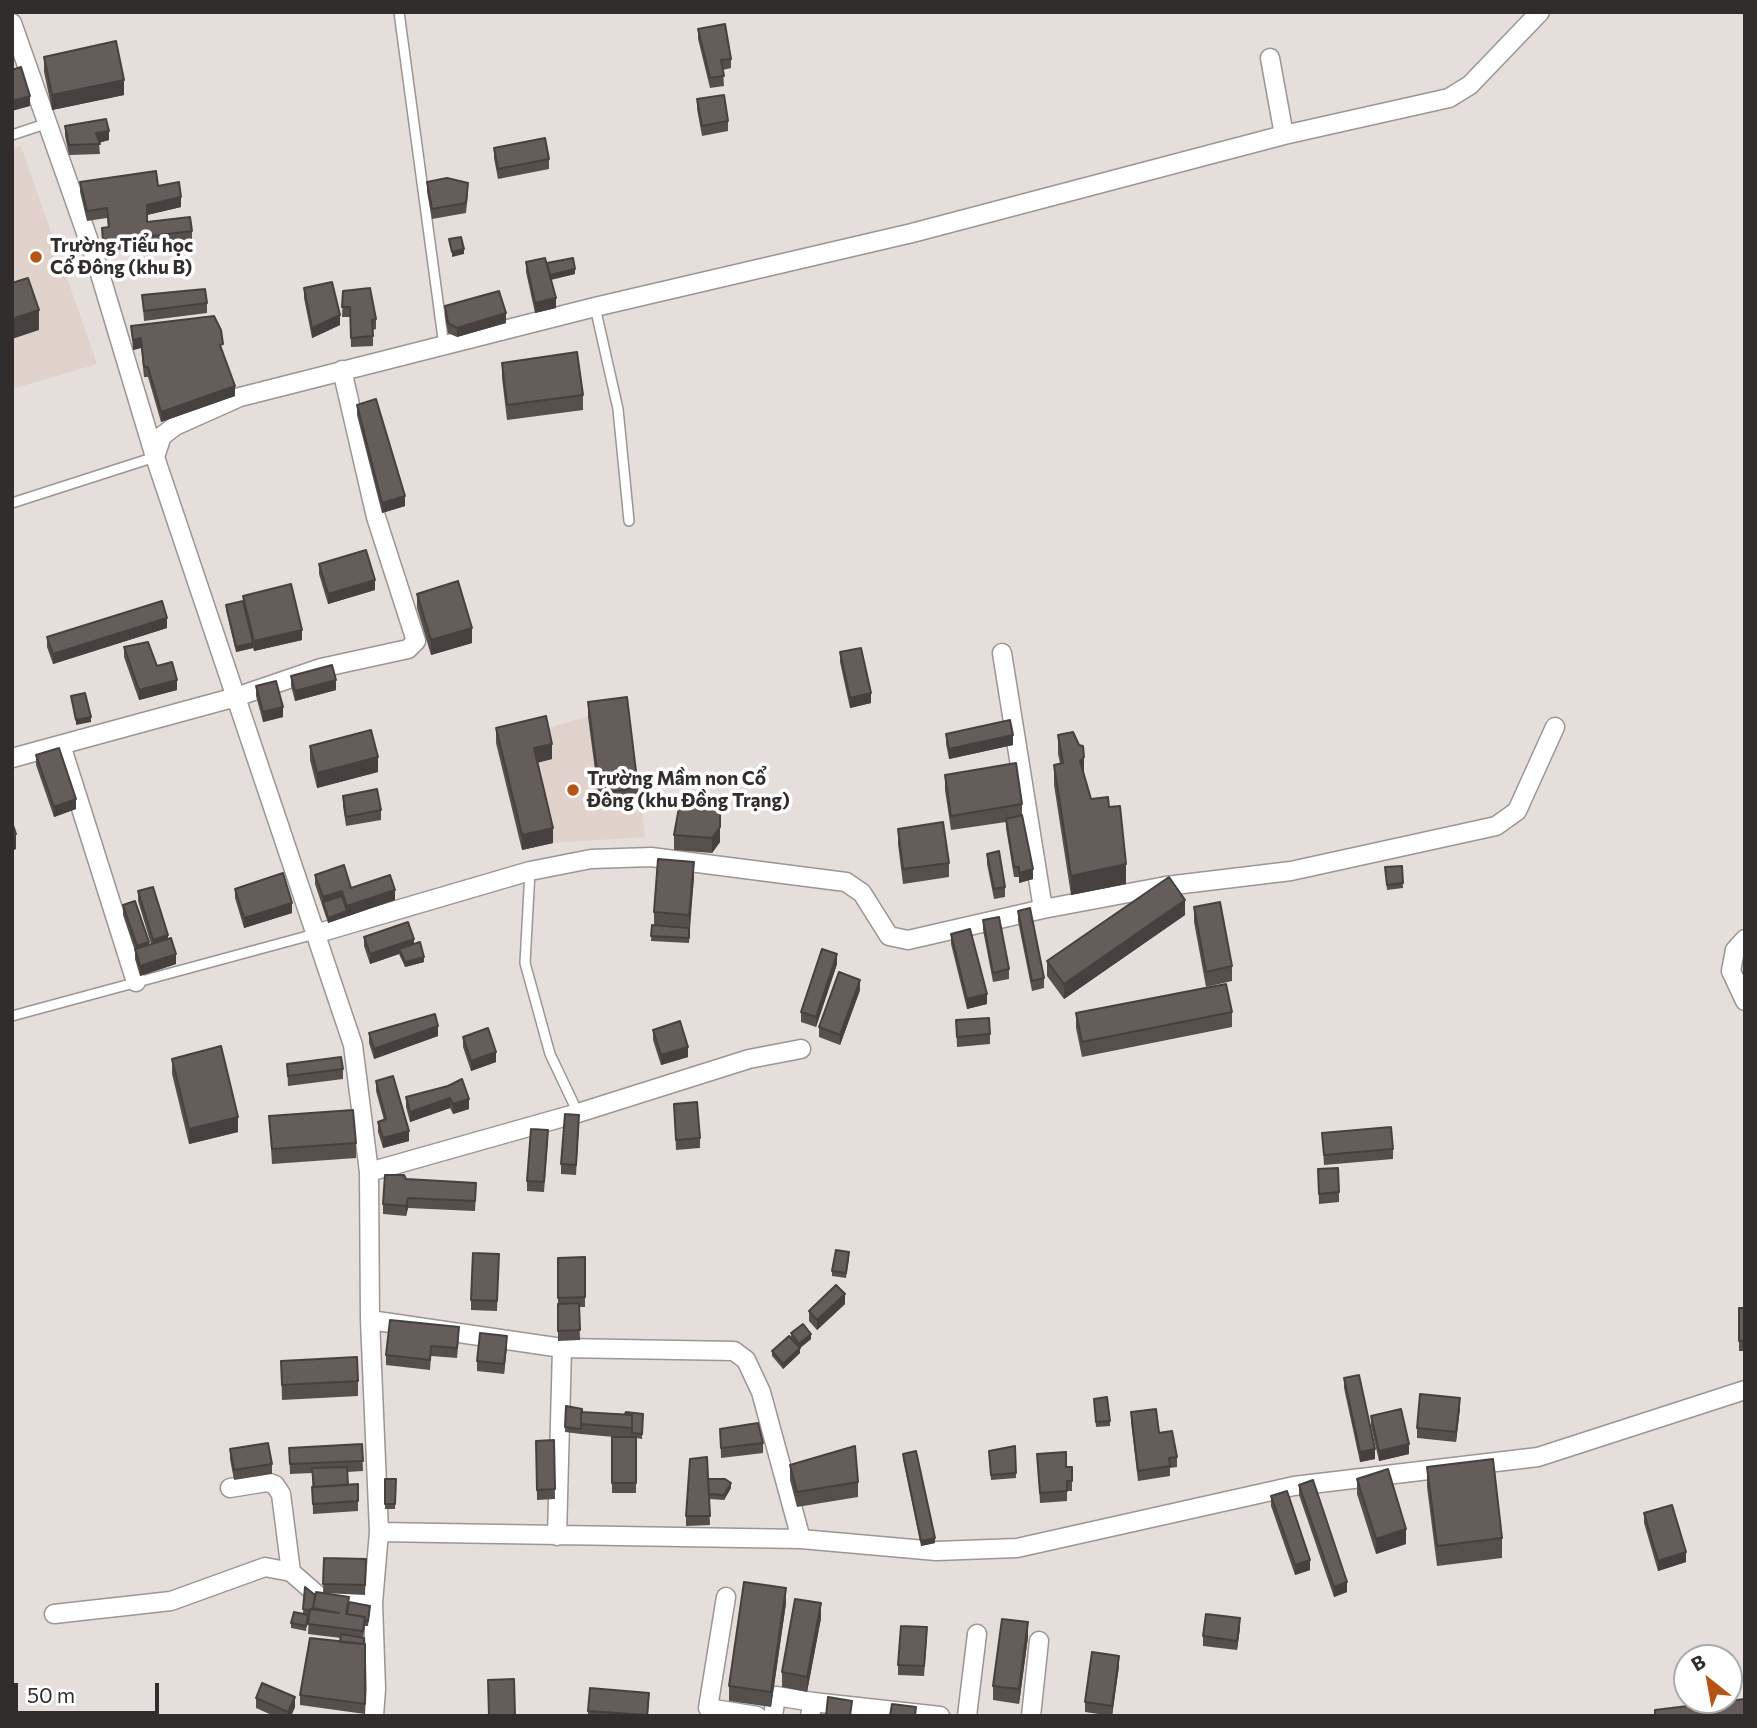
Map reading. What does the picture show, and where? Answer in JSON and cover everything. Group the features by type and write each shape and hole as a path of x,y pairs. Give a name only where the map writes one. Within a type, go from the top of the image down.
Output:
{"street":[{"path":"155,457 162,436 175,426 240,397 595,307 912,233 1284,135 1449,98 1470,85 1540,12"},
{"path":"12,23 45,124 97,264 155,457 353,1045 369,1172 369,1320 379,1532 373,1603 376,1689 374,1716"},
{"path":"1270,58 1284,135"},
{"path":"12,758 236,697 321,668 408,649 416,640 376,517 342,370"},
{"path":"1002,653 1043,909"},
{"path":"315,934 530,871 591,859 651,857 855,885 884,930 896,939 908,940 1043,909 1166,886 1292,870 1496,826 1517,811 1555,727"},
{"path":"61,745 136,982"},
{"path":"1745,939 1735,950 1731,971 1745,1001"},
{"path":"369,1172 578,1113 749,1059 802,1049"},
{"path":"369,1320 562,1348 725,1349 741,1356 761,1392 802,1539"},
{"path":"557,1536 562,1348"},
{"path":"379,1532 802,1539 936,1551 1017,1548 1294,1486 1538,1457 1745,1390"},
{"path":"230,1488 267,1482 275,1485 281,1494 291,1572"},
{"path":"54,1614 172,1601 265,1567 291,1572 322,1599 373,1603"},
{"path":"726,1597 708,1708 757,1716"},
{"path":"967,1716 977,1634"},
{"path":"1031,1716 1039,1641"},
{"path":"772,1716 775,1696 812,1709 933,1715"}],"lane":[{"path":"399,12 444,346"},
{"path":"12,135 45,124"},
{"path":"595,307 618,409 629,521"},
{"path":"12,503 155,457"},
{"path":"530,871 525,963 550,1054 578,1113"},
{"path":"12,1016 315,934"}],"shaded area":[{"name":"Trường Tiểu học Cổ Đông (khu B)","path":"21,146 97,364 12,389 12,149"},
{"name":"Trường Mầm non Cổ Đông (khu Đồng Trạng)","path":"628,705 645,837 553,843 522,850 496,743"}],"building":[{"path":"725,24 731,59 721,60 724,76 710,78 698,29"},
{"path":"116,41 124,80 52,95 44,57"},
{"path":"21,67 30,96 12,101 12,70"},
{"path":"724,95 728,121 702,126 697,99"},
{"path":"106,119 109,131 96,133 100,144 69,145 65,126"},
{"path":"545,138 549,159 498,169 494,148"},
{"path":"156,171 158,186 179,182 181,197 147,205 147,222 190,217 192,231 103,242 102,228 109,227 107,208 87,211 80,182"},
{"path":"447,178 468,183 466,203 432,209 427,182"},
{"path":"461,237 464,249 452,252 449,239"},
{"path":"545,258 556,298 535,303 526,262"},
{"path":"573,258 575,269 550,275 547,263"},
{"path":"28,278 39,310 12,319 12,283"},
{"path":"332,282 340,315 312,328 304,288"},
{"path":"370,288 376,319 372,320 373,336 351,338 350,307 342,307 343,291"},
{"path":"205,289 207,303 144,311 142,295"},
{"path":"499,291 506,313 457,328 448,323 445,306"},
{"path":"214,316 221,330 223,344 220,345 235,386 161,412 148,367 144,367 141,338 133,340 131,326"},
{"path":"577,352 583,395 507,405 502,363"},
{"path":"376,399 405,496 382,503 357,405"},
{"path":"366,550 375,580 328,594 319,564"},
{"path":"458,581 472,628 431,640 417,594"},
{"path":"291,584 302,630 254,641 243,596"},
{"path":"162,601 167,618 53,654 47,637"},
{"path":"243,601 253,643 236,647 226,605"},
{"path":"148,642 157,666 172,662 177,680 139,690 124,647"},
{"path":"861,648 871,693 850,698 840,652"},
{"path":"332,665 336,680 295,691 291,676"},
{"path":"276,681 283,707 263,712 256,686"},
{"path":"85,693 91,717 76,720 71,696"},
{"path":"627,697 638,788 600,793 588,702"},
{"path":"546,716 552,744 534,748 553,828 522,835 496,728"},
{"path":"1010,720 1013,735 949,749 946,734"},
{"path":"371,730 378,757 317,773 310,746"},
{"path":"1073,732 1079,745 1083,746 1084,757 1080,761 1091,799 1108,797 1109,807 1120,806 1126,864 1071,876 1054,765 1063,763 1058,735"},
{"path":"59,748 76,799 54,807 36,755"},
{"path":"1016,763 1022,804 951,816 945,775"},
{"path":"377,789 381,810 346,817 343,796"},
{"path":"682,791 720,800 720,827 712,838 674,835"},
{"path":"1022,815 1033,869 1019,873 1019,867 1014,867 1006,819"},
{"path":"943,822 949,863 903,869 898,829"},
{"path":"999,851 1005,887 994,889 987,854"},
{"path":"658,859 694,862 689,915 654,912"},
{"path":"344,865 351,888 390,875 395,890 347,906 342,891 323,897 315,875"},
{"path":"1402,866 1403,883 1387,885 1385,867"},
{"path":"283,873 292,903 244,918 235,889"},
{"path":"1169,877 1185,900 1064,984 1047,961"},
{"path":"153,887 168,935 153,940 138,891"},
{"path":"342,896 347,911 328,918 323,902"},
{"path":"135,901 149,942 137,946 123,905"},
{"path":"1220,902 1232,966 1206,972 1194,907"},
{"path":"1030,908 1044,978 1032,981 1018,911"},
{"path":"999,917 1009,969 993,973 983,920"},
{"path":"408,922 414,939 370,954 364,937"},
{"path":"652,925 689,928 689,938 651,936"},
{"path":"970,929 987,994 967,999 951,934"},
{"path":"171,938 176,954 140,966 135,949"},
{"path":"420,942 424,957 405,962 399,949"},
{"path":"822,949 837,954 816,1017 801,1012"},
{"path":"839,972 860,980 840,1035 819,1027"},
{"path":"1226,984 1232,1012 1082,1042 1076,1013"},
{"path":"435,1014 438,1026 374,1049 369,1033"},
{"path":"989,1018 990,1034 957,1037 956,1020"},
{"path":"680,1021 688,1047 661,1055 653,1030"},
{"path":"488,1028 496,1052 471,1061 463,1037"},
{"path":"221,1046 238,1117 189,1129 172,1059"},
{"path":"341,1057 343,1069 288,1076 287,1064"},
{"path":"393,1076 409,1131 383,1138 378,1122 386,1119 376,1081"},
{"path":"462,1079 469,1099 453,1104 450,1098 410,1112 406,1097 448,1086"},
{"path":"697,1102 700,1138 676,1140 674,1104"},
{"path":"353,1110 356,1143 272,1149 269,1116"},
{"path":"565,1114 579,1115 576,1165 561,1164"},
{"path":"1391,1127 1393,1149 1324,1155 1322,1133"},
{"path":"531,1129 548,1130 544,1182 527,1181"},
{"path":"1338,1168 1339,1192 1319,1194 1318,1169"},
{"path":"385,1175 404,1175 406,1179 476,1183 475,1201 408,1198 406,1206 383,1204"},
{"path":"836,1250 849,1252 846,1273 832,1271"},
{"path":"473,1253 499,1254 497,1301 471,1300"},
{"path":"585,1257 585,1297 558,1298 558,1258"},
{"path":"836,1285 845,1294 817,1320 809,1311"},
{"path":"579,1303 580,1330 558,1331 558,1304"},
{"path":"1739,1308 1745,1308 1745,1341 1739,1341"},
{"path":"390,1320 459,1327 457,1348 431,1346 430,1360 386,1355"},
{"path":"803,1324 811,1334 799,1344 791,1333"},
{"path":"480,1333 507,1336 504,1364 477,1361"},
{"path":"789,1336 800,1348 783,1364 772,1351"},
{"path":"357,1357 358,1381 282,1385 281,1361"},
{"path":"1359,1375 1375,1449 1360,1452 1344,1378"},
{"path":"1420,1394 1460,1398 1456,1432 1417,1428"},
{"path":"1107,1397 1110,1421 1096,1422 1094,1399"},
{"path":"566,1406 582,1409 581,1429 565,1427"},
{"path":"1156,1409 1159,1433 1172,1431 1177,1457 1169,1458 1170,1466 1138,1471 1131,1412"},
{"path":"1401,1409 1409,1444 1379,1451 1371,1416"},
{"path":"581,1412 632,1415 632,1428 581,1424"},
{"path":"625,1414 643,1414 642,1434 632,1433 632,1415"},
{"path":"758,1423 763,1443 721,1448 720,1429"},
{"path":"612,1437 636,1437 636,1483 612,1483"},
{"path":"554,1440 555,1489 537,1490 536,1441"},
{"path":"268,1443 272,1464 234,1470 230,1449"},
{"path":"362,1444 363,1461 290,1464 289,1448"},
{"path":"855,1446 858,1482 797,1492 790,1465"},
{"path":"1015,1446 1016,1473 991,1475 989,1451"},
{"path":"916,1451 935,1538 921,1541 903,1454"},
{"path":"1066,1452 1066,1467 1072,1467 1072,1481 1067,1481 1067,1491 1040,1493 1037,1454"},
{"path":"707,1457 710,1516 686,1516 690,1459"},
{"path":"1493,1459 1502,1538 1437,1546 1427,1467"},
{"path":"347,1467 348,1485 314,1487 312,1468"},
{"path":"1388,1469 1406,1529 1376,1539 1357,1479"},
{"path":"385,1479 396,1479 395,1504 385,1504"},
{"path":"708,1479 725,1479 731,1483 724,1495 709,1494"},
{"path":"1313,1480 1347,1582 1334,1587 1299,1485"},
{"path":"358,1484 358,1501 313,1504 312,1487"},
{"path":"1287,1491 1310,1560 1295,1565 1271,1496"},
{"path":"1672,1505 1686,1552 1658,1561 1644,1513"},
{"path":"324,1558 366,1559 365,1585 323,1584"},
{"path":"744,1582 786,1588 771,1692 729,1686"},
{"path":"305,1587 315,1595 313,1609 310,1611 303,1609"},
{"path":"316,1592 349,1597 346,1614 365,1617 363,1631 308,1624 310,1609 339,1613 313,1608"},
{"path":"795,1599 821,1603 807,1677 782,1672"},
{"path":"349,1602 370,1606 368,1621 365,1621 365,1617 347,1614"},
{"path":"294,1612 308,1615 306,1626 291,1623"},
{"path":"1206,1614 1240,1618 1237,1641 1203,1636"},
{"path":"1002,1619 1028,1622 1019,1689 993,1686"},
{"path":"901,1626 927,1627 924,1666 898,1665"},
{"path":"341,1634 364,1638 364,1644 340,1642"},
{"path":"310,1638 365,1644 365,1704 300,1695"},
{"path":"1092,1652 1119,1656 1112,1706 1085,1702"},
{"path":"514,1679 515,1715 489,1716 488,1680"},
{"path":"262,1683 295,1697 288,1712 256,1698"},
{"path":"590,1688 649,1693 647,1715 588,1711"},
{"path":"828,1697 852,1701 850,1716 826,1716"},
{"path":"1743,1699 1745,1716 1655,1716 1655,1710 1673,1708 1673,1714 1743,1714"},
{"path":"892,1704 916,1707 915,1716 890,1716"}],"place":[{"name":"Trường Tiểu học Cổ Đông (khu B)","path":"36,257"},
{"name":"Trường Mầm non Cổ Đông (khu Đồng Trạng)","path":"573,790"}]}
